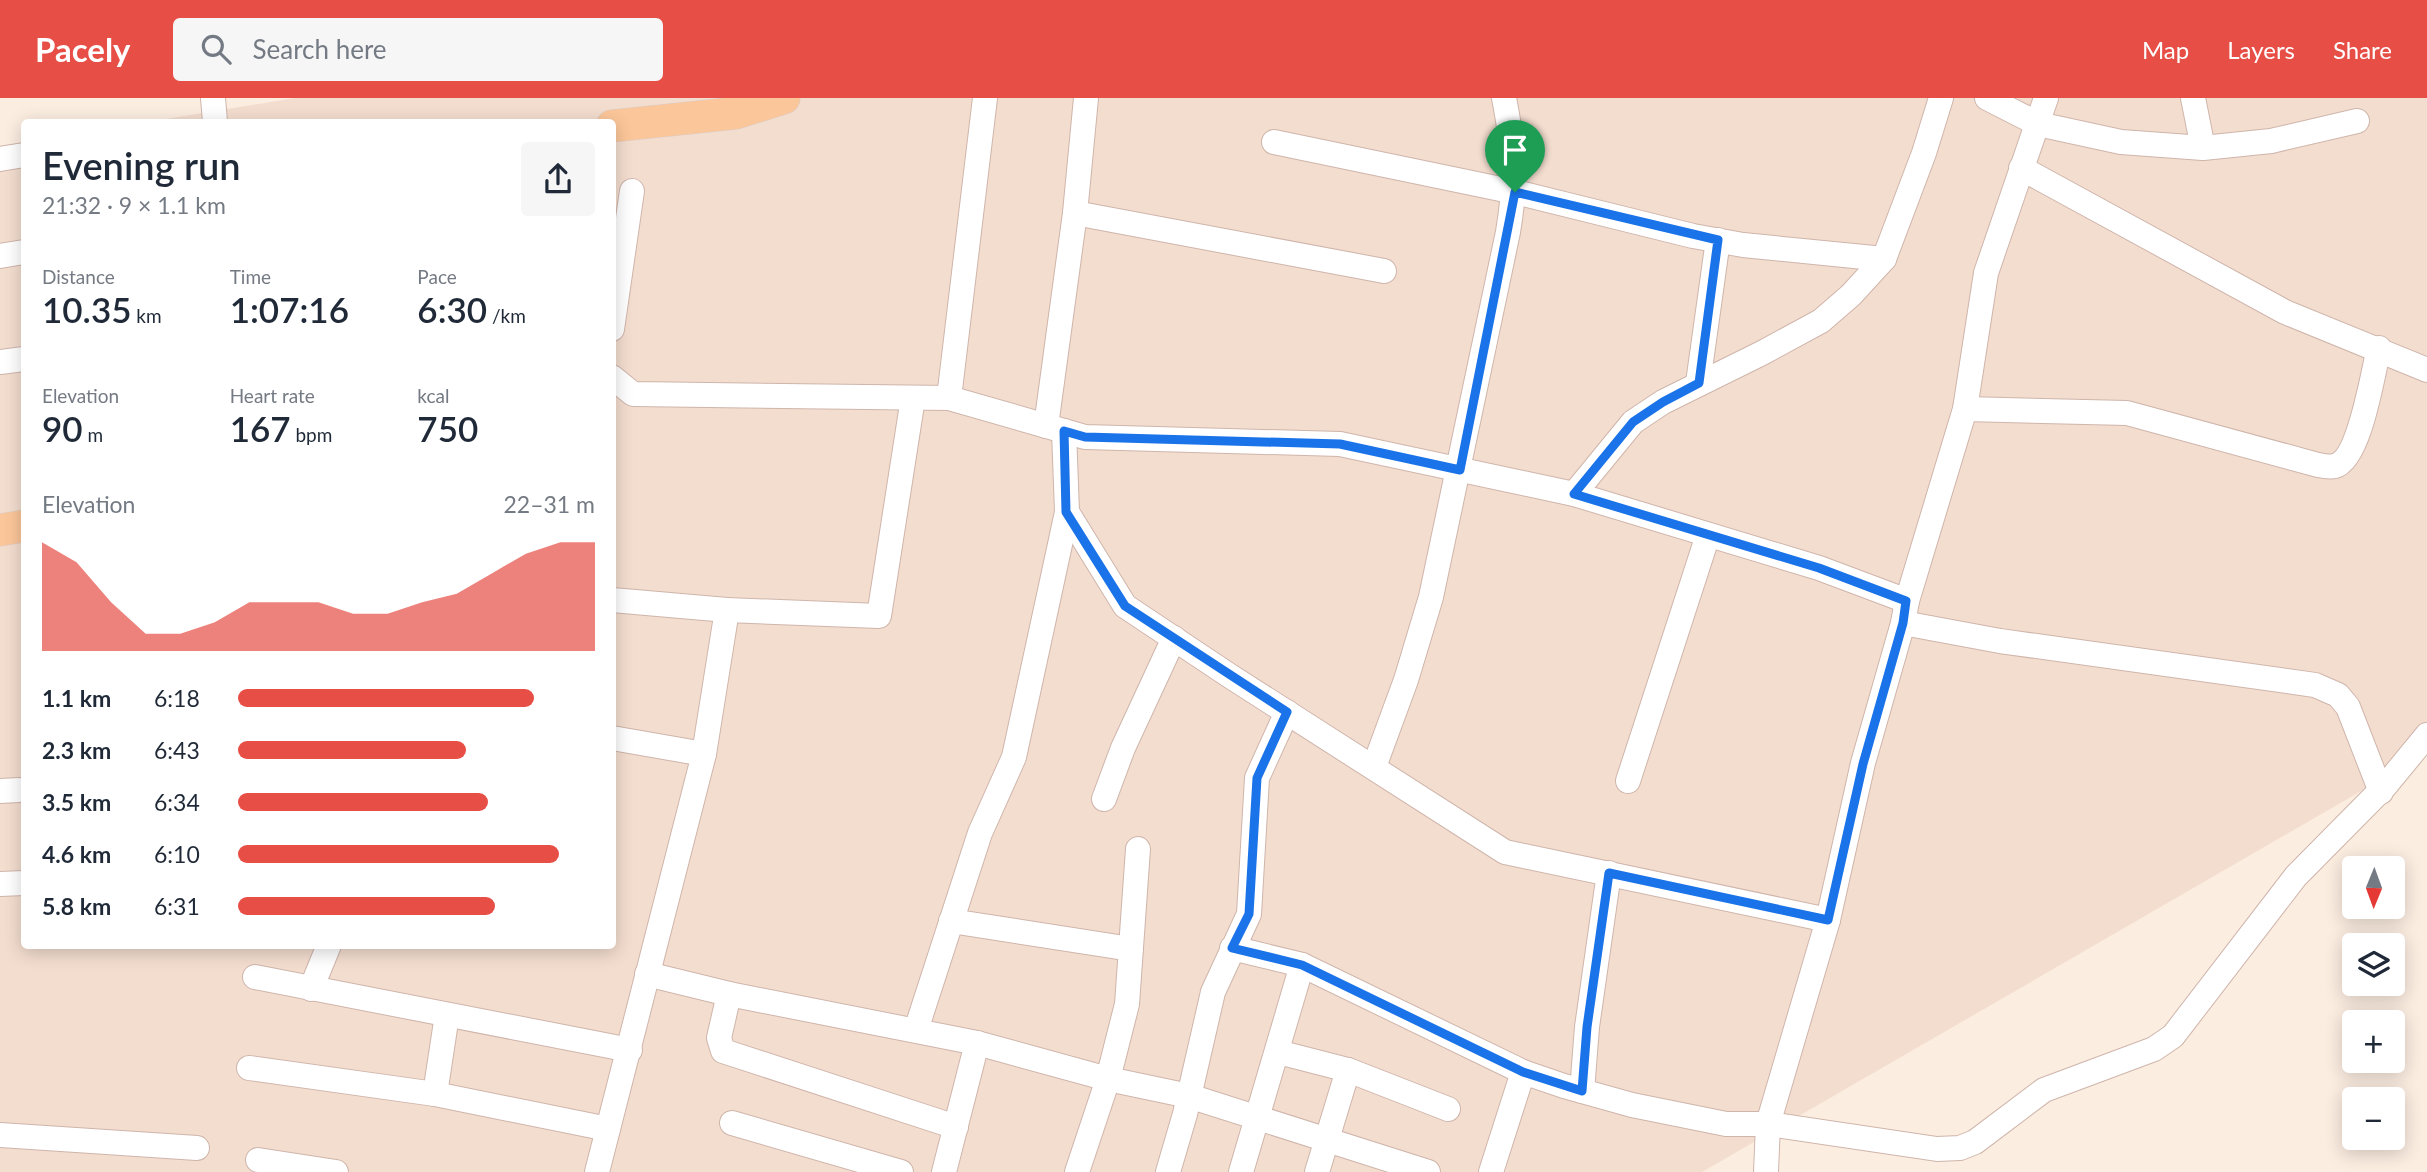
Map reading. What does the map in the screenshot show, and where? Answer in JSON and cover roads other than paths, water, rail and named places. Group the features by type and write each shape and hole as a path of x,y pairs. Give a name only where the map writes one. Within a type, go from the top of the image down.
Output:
{"main road":[{"path":"616,126 736,113 784,98"},
{"path":"0,530 21,526"}],"street":[{"path":"213,98 215,119"},
{"path":"949,398 985,98"},
{"path":"916,1030 980,833 1014,757 1066,512 1055,429 1086,98"},
{"path":"1374,767 1406,680 1431,597 1460,470 1515,192 1513,147 1504,98"},
{"path":"1574,494 1633,422 1663,402 1762,354 1821,321 1851,295 1884,259 1924,153 1941,98"},
{"path":"1987,98 2038,124 2120,142 2203,148 2271,141 2357,121"},
{"path":"1766,1172 1768,1124 1828,920 1863,764 1965,409 1986,273 2046,98"},
{"path":"2193,98 2203,148"},
{"path":"1274,142 1515,192 1718,240 1884,259"},
{"path":"0,159 21,156"},
{"path":"2021,168 2285,312 2379,348 2427,370"},
{"path":"616,301 632,191"},
{"path":"1075,213 1384,271"},
{"path":"1699,383 1718,240"},
{"path":"0,256 21,252"},
{"path":"1965,409 2127,413 2318,465 2335,466 2347,458 2356,440 2379,348"},
{"path":"0,362 21,359"},
{"path":"616,380 633,394 949,398 1085,437 1340,444 1574,494 1819,568 1905,612 2000,641 2315,685 2338,695 2348,707 2381,792"},
{"path":"616,600 727,610 879,616 913,398"},
{"path":"1066,512 1125,606 1505,852 1828,920"},
{"path":"1628,781 1708,535"},
{"path":"597,1172 704,754 727,610"},
{"path":"1104,799 1123,748 1174,638"},
{"path":"1168,1172 1213,992 1250,906 1257,778 1287,712"},
{"path":"1232,948 1302,965 1523,1072 1632,1105 1726,1124 1768,1124 1937,1149 1961,1148 1975,1142 2045,1090 2154,1049 2173,1036 2296,876 2381,792 2427,735"},
{"path":"616,739 704,754"},
{"path":"1077,1172 1108,1079 1127,1004 1138,849"},
{"path":"1582,1091 1587,1027 1609,873"},
{"path":"0,884 21,883"},
{"path":"951,921 1131,949"},
{"path":"311,989 327,949"},
{"path":"1241,1172 1302,965"},
{"path":"647,974 729,994 977,1043 1108,1079 1189,1096 1259,1116 1428,1172"},
{"path":"255,977 630,1050"},
{"path":"729,994 719,1038 723,1051 956,1127"},
{"path":"435,1094 447,1015"},
{"path":"944,1172 977,1043"},
{"path":"1278,1052 1348,1070 1448,1109"},
{"path":"248,1068 435,1094 608,1129"},
{"path":"1317,1172 1348,1070"},
{"path":"1491,1172 1523,1072"},
{"path":"732,1123 901,1172"},
{"path":"0,1135 197,1147"},
{"path":"258,1160 336,1172"}]}
